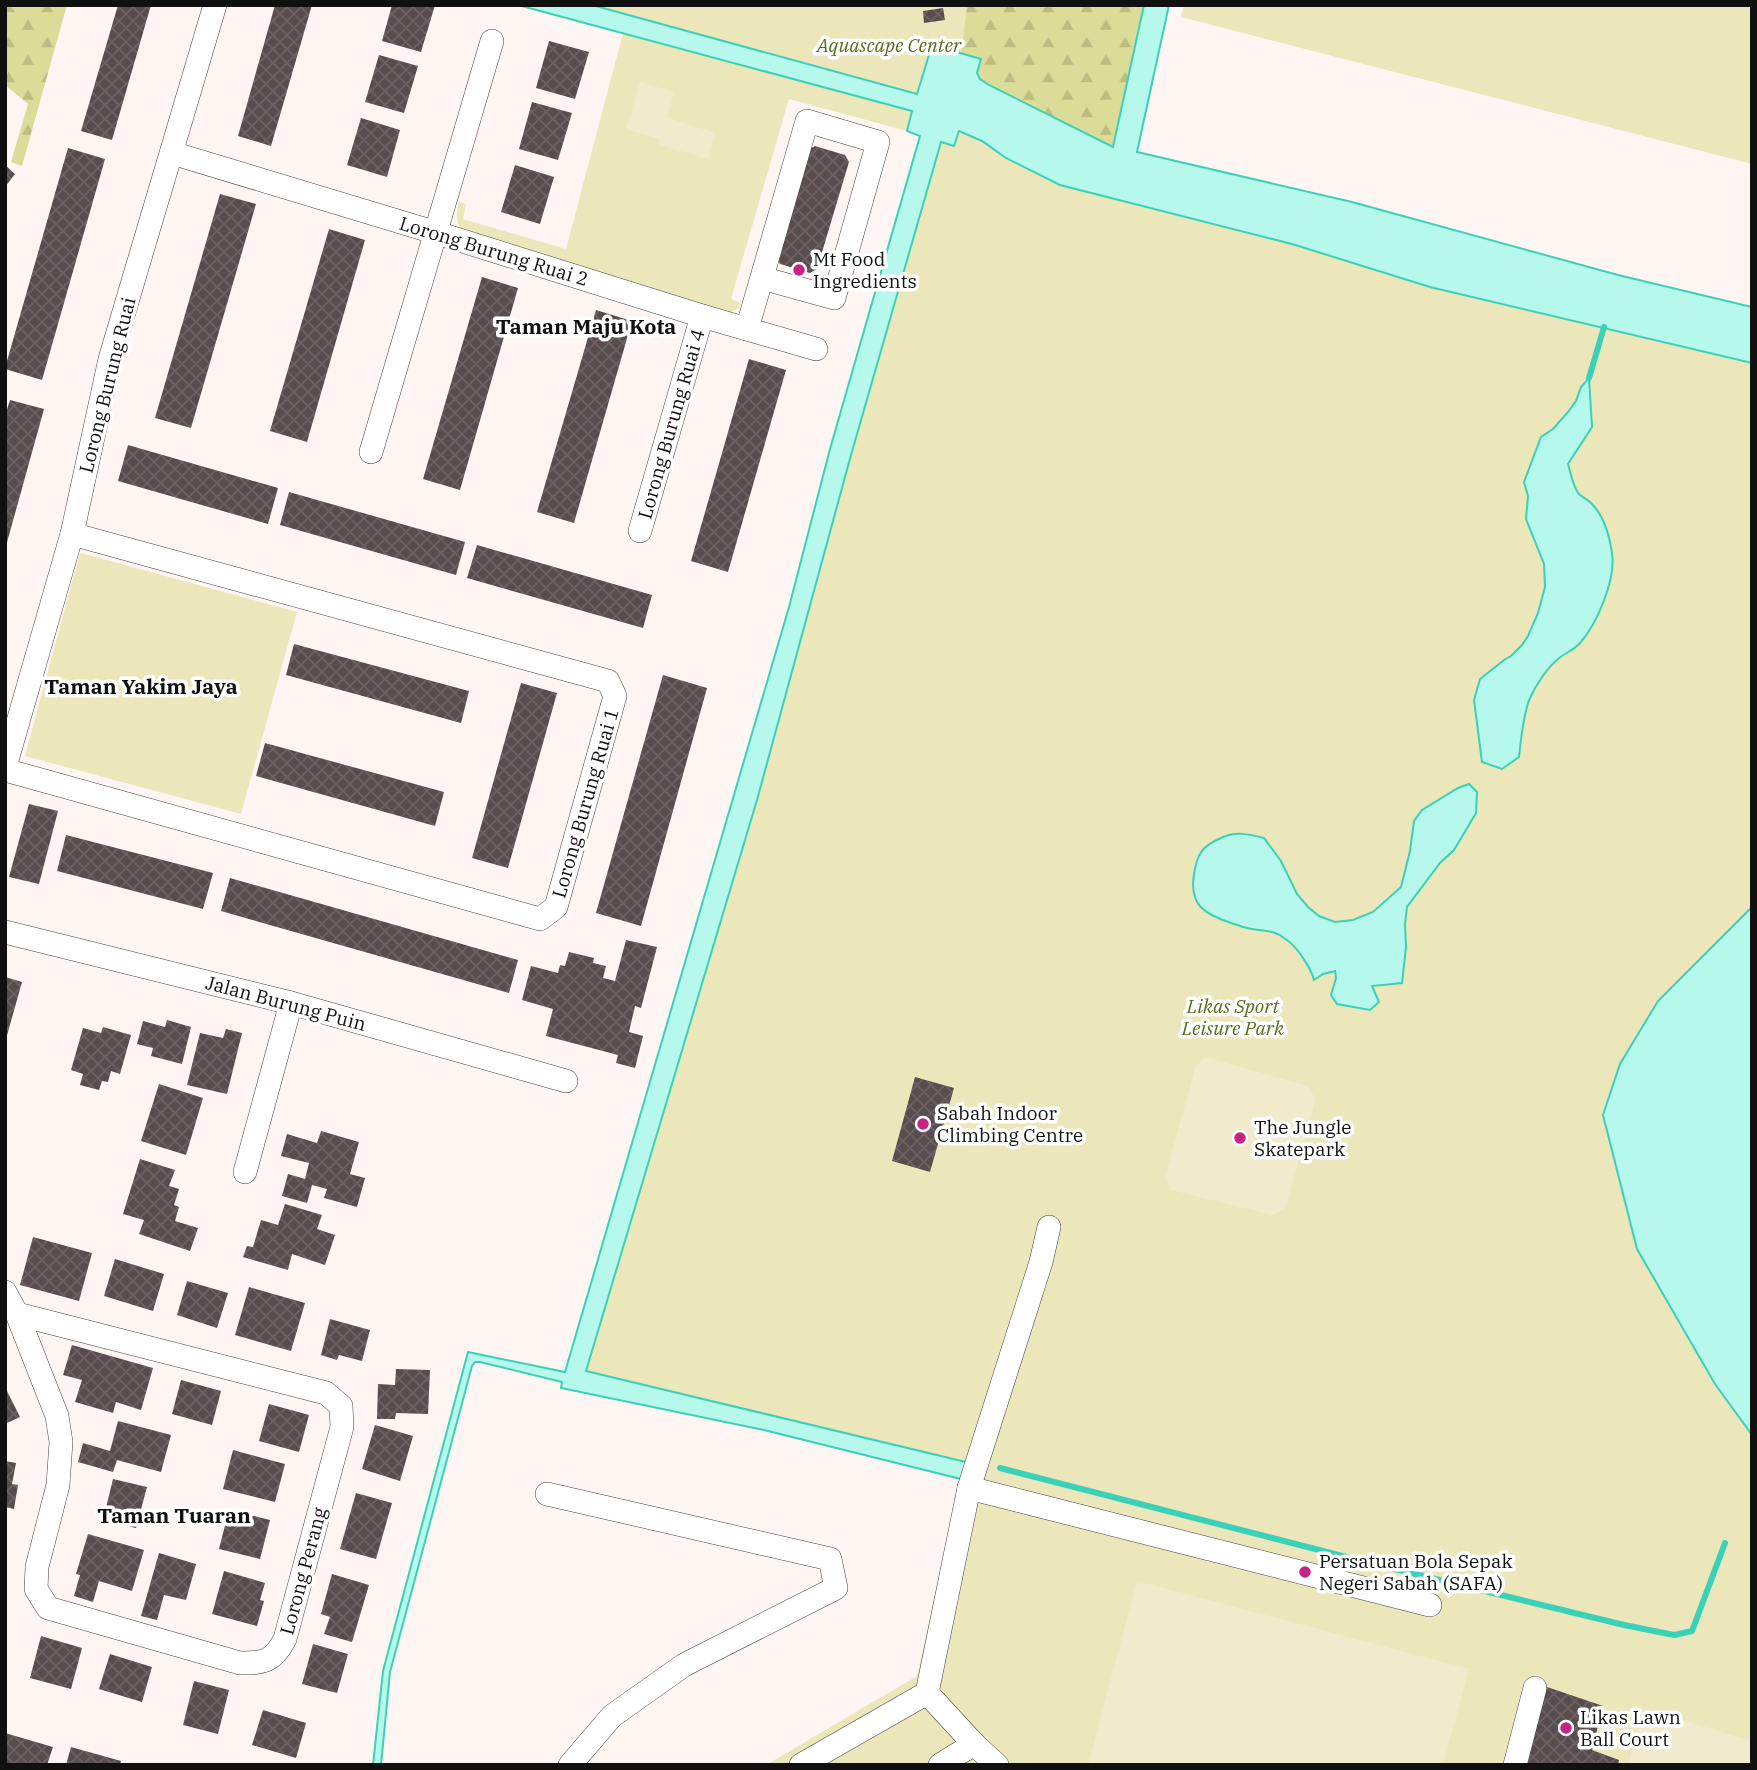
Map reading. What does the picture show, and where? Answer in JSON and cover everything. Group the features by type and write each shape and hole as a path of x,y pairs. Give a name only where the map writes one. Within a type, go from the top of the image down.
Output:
{"street":[{"name":"Lorong Burung Ruai","path":"5,768 72,534 110,359 215,5"},
{"path":"371,452 492,41"},
{"path":"747,329 807,121 878,142 834,298 762,278"},
{"name":"Lorong Burung Ruai 2","path":"172,153 816,349"},
{"name":"Lorong Burung Ruai 4","path":"640,531 702,316"},
{"name":"Lorong Burung Ruai 1","path":"5,768 540,919 556,907 615,696 608,681 72,534"},
{"name":"Jalan Burung Puin","path":"5,932 291,1003 566,1081"},
{"path":"245,1172 291,1003"},
{"path":"801,1765 927,1693 969,1488 1041,1262 1049,1227"},
{"name":"Lorong Perang","path":"5,1292 17,1314 57,1416 61,1442 58,1485 36,1578 36,1589 48,1608 240,1663 259,1663 278,1652 285,1639 342,1427 341,1406 326,1393 17,1314"},
{"path":"969,1488 1430,1605"},
{"path":"547,1494 830,1559 836,1588 684,1665 612,1716 570,1765"},
{"path":"1515,1765 1535,1688"},
{"path":"927,1693 997,1765"},
{"path":"940,1765 974,1744"}],"green space":[{"path":"5,5 67,5 22,166 11,162 28,104 5,85"},
{"name":"Aquascape Center","path":"592,5 967,5 961,54 932,45 917,94"},
{"path":"967,5 1144,5 1113,147 980,79 977,73 981,59 961,54"},
{"path":"1184,5 1752,5 1752,164 1181,17"},
{"path":"623,33 912,111 907,131 789,99 731,299 741,303 729,313 463,232 457,218 459,201 466,205 463,219 566,249"},
{"name":"Likas Sport Leisure Park","path":"958,130 1060,185 1292,244 1430,287 1752,363 1752,1765 766,1765 917,1676 961,1479 585,1371 757,800 851,455 941,142"},
{"path":"81,553 297,612 241,814 25,756"}],"shaded area":[{"path":"640,82 674,92 667,118 716,133 708,159 658,144 659,139 626,129"},
{"name":"The Jungle Skatepark","path":"1205,1057 1308,1086 1316,1100 1285,1208 1273,1215 1171,1190 1165,1176 1196,1066"},
{"path":"1137,1581 1469,1669 1443,1765 1088,1765"},
{"path":"1645,1709 1752,1741 1752,1765 1628,1765"}],"water":[{"path":"518,5 592,5 917,94 932,45 981,59 977,73 980,79 989,85 1113,147 1144,5 1169,5 1137,152 1352,202 1618,275 1752,307 1752,363 1430,287 1292,244 1060,185 959,131 954,146 941,142 851,455 757,800 586,1371 966,1462 961,1479 764,1430 561,1388 562,1382 475,1362 390,1672 381,1765 373,1765 383,1671 468,1352 565,1372 789,607 830,449 920,136 907,131 912,111"},
{"path":"1589,378 1592,427 1568,464 1577,491 1596,509 1606,527 1612,554 1611,576 1599,613 1586,635 1578,645 1554,663 1535,688 1526,711 1519,757 1502,769 1482,762 1474,700 1480,679 1522,645 1538,613 1545,587 1544,564 1526,519 1528,496 1524,482 1541,437 1553,429 1568,412"},
{"path":"1469,784 1477,792 1476,813 1454,850 1440,863 1407,907 1402,983 1372,986 1379,1002 1370,1010 1337,1004 1331,995 1336,978 1335,971 1314,980 1299,953 1283,937 1221,920 1206,912 1196,901 1194,874 1202,852 1209,844 1221,838 1242,834 1264,838 1281,861 1297,894 1319,916 1335,922 1353,920 1373,912 1401,887 1414,821 1422,810"},
{"path":"1752,907 1752,1435 1715,1384 1637,1249 1603,1115 1620,1064 1658,1001"}],"building":[{"path":"118,5 151,5 112,140 81,131"},
{"path":"275,5 312,5 271,146 238,136"},
{"path":"392,5 435,5 421,52 382,41"},
{"path":"943,8 945,20 924,23 923,11"},
{"path":"549,41 589,52 575,99 536,88"},
{"path":"379,55 418,66 404,113 365,102"},
{"path":"532,102 572,113 558,160 519,149"},
{"path":"361,118 400,130 387,177 347,165"},
{"path":"815,146 845,155 849,162 817,269 810,273 780,264 776,257 808,150"},
{"path":"68,148 105,159 42,380 5,368"},
{"path":"5,165 15,174 5,187"},
{"path":"515,165 554,177 540,224 501,212"},
{"path":"220,194 256,204 191,428 155,418"},
{"path":"329,229 365,240 307,442 270,431"},
{"path":"482,277 518,288 460,490 423,479"},
{"path":"596,310 632,321 574,523 537,512"},
{"path":"749,359 786,370 728,572 691,561"},
{"path":"10,400 44,409 6,546 5,416"},
{"path":"128,445 278,488 268,524 118,481"},
{"path":"289,492 465,542 456,575 280,525"},
{"path":"477,545 652,595 643,628 467,578"},
{"path":"294,644 469,691 461,723 286,675"},
{"path":"663,675 707,688 641,926 596,913"},
{"path":"521,683 557,693 508,868 472,858"},
{"path":"265,743 444,792 435,826 256,776"},
{"path":"29,804 58,811 39,884 9,877"},
{"path":"66,835 213,873 203,909 57,871"},
{"path":"230,878 518,960 509,993 221,911"},
{"path":"626,940 657,947 641,1008 635,1006 629,1032 643,1036 635,1068 616,1063 618,1055 546,1036 553,1009 522,1000 531,966 558,973 560,965 565,966 569,952 594,958 593,963 606,966 603,978 615,981"},
{"path":"5,977 22,982 6,1039 5,1039"},
{"path":"167,1020 191,1027 182,1064 151,1056 153,1048 137,1044 143,1021 165,1027"},
{"path":"103,1027 131,1035 120,1074 111,1071 108,1082 102,1081 99,1090 80,1085 83,1074 71,1070 83,1028 101,1033"},
{"path":"226,1029 242,1033 227,1094 187,1085 200,1033 223,1038"},
{"name":"Sabah Indoor Climbing Centre","path":"915,1077 954,1088 930,1172 892,1161"},
{"path":"159,1084 203,1098 186,1155 141,1141"},
{"path":"321,1131 359,1142 350,1174 365,1178 357,1207 324,1198 327,1189 312,1185 307,1203 282,1196 288,1174 305,1179 309,1163 281,1156 287,1134 317,1143"},
{"path":"140,1159 175,1170 169,1186 179,1189 174,1205 179,1207 175,1221 198,1228 190,1251 139,1234 144,1220 123,1214"},
{"path":"285,1204 322,1215 317,1229 335,1235 325,1265 292,1254 288,1270 243,1257 247,1246 253,1247 261,1220 278,1225"},
{"path":"33,1237 92,1253 79,1301 20,1285"},
{"path":"115,1259 164,1274 153,1311 104,1296"},
{"path":"187,1281 228,1293 217,1328 177,1315"},
{"path":"249,1287 305,1303 291,1351 235,1335"},
{"path":"330,1319 370,1330 362,1361 339,1355 337,1360 321,1355"},
{"path":"72,1345 153,1368 141,1410 116,1402 113,1413 75,1402 82,1380 63,1375"},
{"path":"396,1369 430,1370 428,1414 396,1413 395,1419 377,1419 378,1384 395,1385"},
{"path":"181,1380 221,1391 212,1425 172,1414"},
{"path":"5,1387 20,1417 5,1424"},
{"path":"269,1404 309,1415 299,1452 259,1441"},
{"path":"118,1421 171,1435 161,1472 117,1460 113,1472 78,1462 83,1443 110,1451"},
{"path":"375,1425 413,1436 400,1481 362,1469"},
{"path":"233,1450 285,1464 275,1502 223,1489"},
{"path":"5,1461 16,1463 12,1484 18,1485 14,1509 5,1507"},
{"path":"113,1479 147,1487 136,1528 103,1520"},
{"path":"356,1493 392,1503 376,1559 340,1549"},
{"path":"229,1510 270,1520 260,1559 219,1549"},
{"path":"88,1534 144,1550 132,1591 99,1581 93,1602 74,1596 80,1575 76,1574"},
{"path":"159,1553 196,1564 186,1600 164,1595 157,1620 141,1616"},
{"path":"224,1571 265,1583 260,1600 264,1601 257,1626 212,1614"},
{"path":"332,1574 369,1585 352,1642 324,1634 330,1617 321,1614"},
{"path":"41,1636 82,1648 71,1689 30,1678"},
{"path":"313,1644 348,1654 337,1693 302,1684"},
{"path":"110,1654 152,1667 142,1702 99,1689"},
{"path":"194,1681 229,1690 218,1734 183,1725"},
{"name":"Likas Lawn Ball Court","path":"1547,1687 1603,1706 1592,1750 1619,1760 1618,1765 1523,1765"},
{"path":"263,1710 306,1723 296,1758 252,1745"},
{"path":"5,1733 53,1747 47,1765 5,1765"},
{"path":"71,1747 121,1761 120,1765 66,1765"}],"waterway":[{"path":"1589,378 1604,327"},
{"path":"1000,1468 1354,1559 1674,1635 1692,1631 1725,1543"}],"place":[{"name":"Mt Food Ingredients","path":"799,270"},
{"name":"Sabah Indoor Climbing Centre","path":"923,1124"},
{"name":"The Jungle Skatepark","path":"1240,1138"},
{"name":"Persatuan Bola Sepak Negeri Sabah (SAFA)","path":"1305,1572"},
{"name":"Likas Lawn Ball Court","path":"1566,1728"}],"district":[{"name":"Taman Maju Kota","path":"586,327"},
{"name":"Taman Yakim Jaya","path":"141,687"},
{"name":"Taman Tuaran","path":"174,1516"}]}
